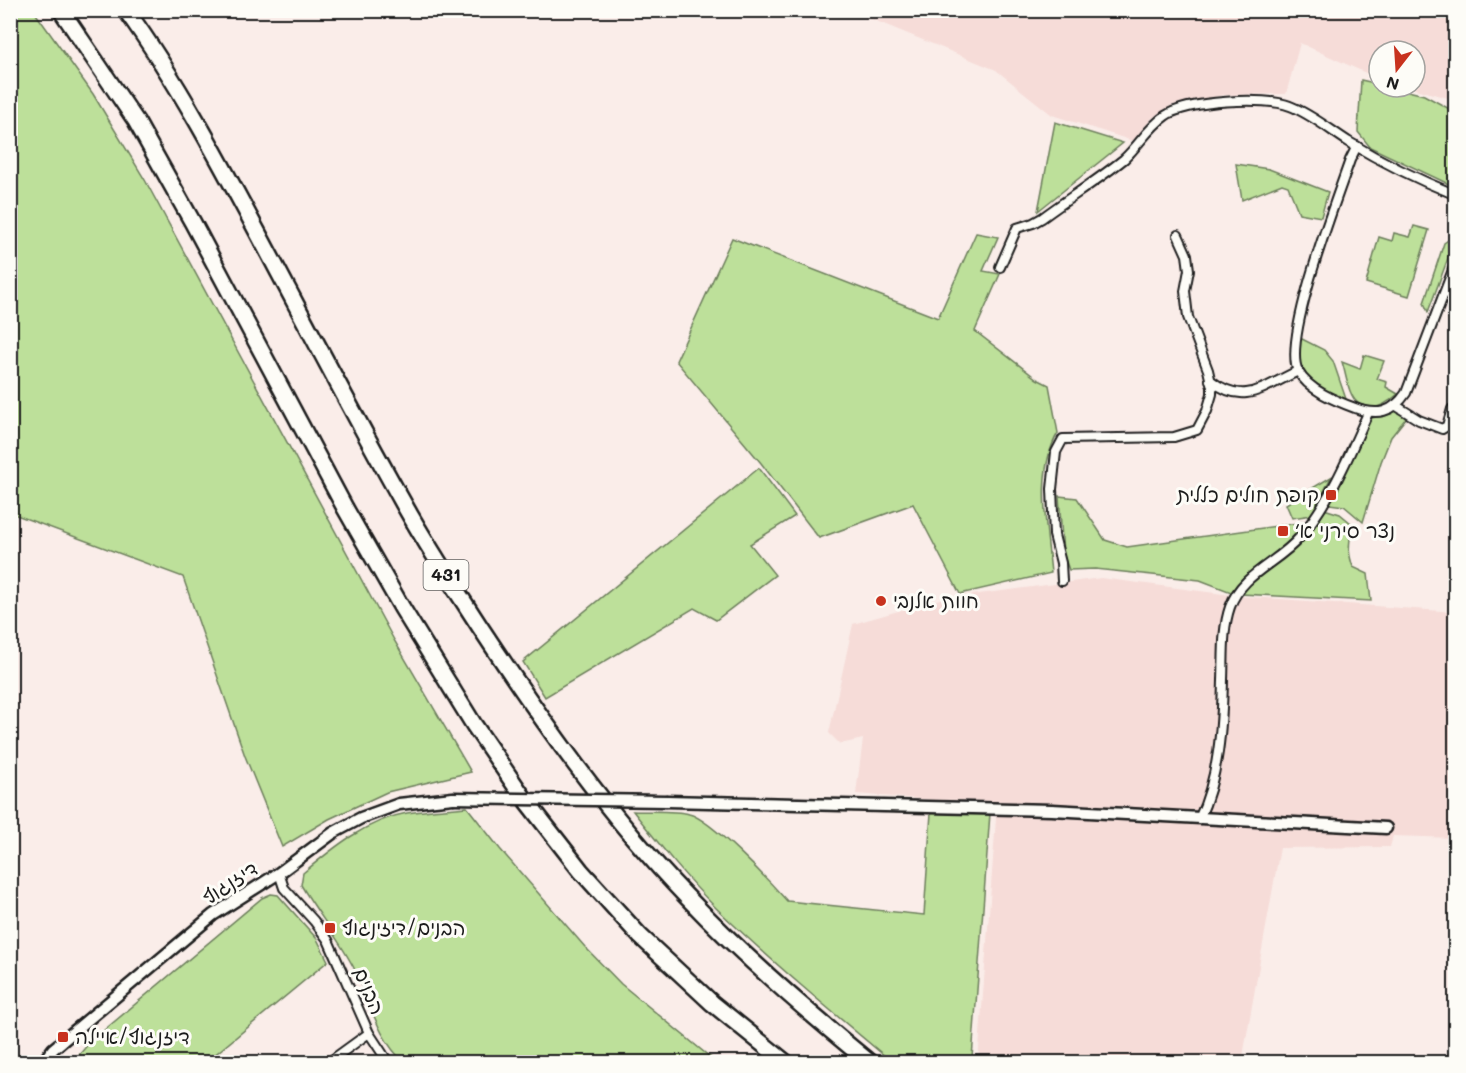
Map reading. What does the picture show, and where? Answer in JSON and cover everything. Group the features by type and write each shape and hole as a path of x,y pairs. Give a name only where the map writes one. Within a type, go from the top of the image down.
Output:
{"highway":[{"name":"431","path":"61,10 136,121 188,213 345,508 474,725 521,794 581,871 640,936 712,1003 785,1062"},
{"name":"431","path":"126,10 162,62 216,155 348,404 418,530 544,722 598,796 686,896 758,968 869,1062"}],"street":[{"path":"1000,267 1017,228 1042,218 1123,159 1135,148 1149,128 1176,110 1222,103 1279,102 1298,109 1356,146 1455,195"},
{"path":"1356,146 1311,276 1296,337 1295,351 1298,371 1305,380 1327,395 1368,413 1383,412 1395,405 1406,393 1455,262"},
{"path":"1062,581 1062,563 1054,535 1052,489 1059,444 1063,439 1174,437 1197,430 1207,411 1212,394 1210,380 1188,317 1185,291 1189,270 1187,255 1178,235"},
{"path":"1210,380 1231,393 1248,394 1298,371"},
{"path":"1395,405 1419,420 1442,429 1447,426 1452,409"},
{"path":"1199,819 1210,789 1221,731 1224,638 1229,609 1246,580 1283,553 1299,538 1323,505 1349,456 1368,413"},
{"name":"דיזנגוף","path":"43,1062 53,1049 213,915 279,873 333,833 361,818 399,804 453,798 960,807 1386,828"},
{"name":"הבנים","path":"279,873 284,888 328,940 369,1032 388,1062"},
{"path":"329,1062 369,1032"},
{"name":"דיזנגוף","path":"48,1062 53,1049"}],"shaded area":[{"path":"852,11 1455,11 1455,100 1427,92 1427,39 1367,39 1367,74 1300,43 1286,94 1223,95 1173,105 1152,118 1133,141 1052,115 996,70"},
{"path":"1101,578 1238,596 1455,612 1455,838 1393,836 1390,847 1280,848 1242,1062 978,1062 997,805 856,794 863,739 840,744 829,733 853,624 940,599"}],"green space":[{"path":"10,11 34,11 93,94 145,180 394,640 471,772 387,792 329,819 282,847 245,756 183,577 11,513"},
{"path":"1361,80 1367,81 1367,99 1427,99 1427,97 1455,112 1455,187 1370,147 1358,132"},
{"path":"1055,122 1123,143 1038,211"},
{"path":"1236,164 1269,169 1328,192 1321,217 1299,213 1288,186 1282,184 1242,200"},
{"path":"1414,226 1429,230 1409,296 1366,283 1379,237 1392,241 1394,233 1410,237"},
{"path":"976,233 998,237 983,271 1000,274 975,331 1037,379 1049,385 1058,433 1047,465 1044,501 1051,573 960,594 913,504 819,538 761,463 676,361 732,238 938,318"},
{"path":"1450,239 1454,242 1428,312 1424,303 1444,243"},
{"path":"1300,338 1324,350 1333,361 1347,402 1318,386 1303,371 1298,351"},
{"path":"1364,355 1384,361 1377,379 1387,382 1386,387 1398,394 1380,406 1369,408 1363,406 1355,400 1350,390 1342,362 1360,369"},
{"path":"1396,410 1406,418 1391,437 1363,522 1344,506 1329,504 1345,473 1367,419 1390,414"},
{"path":"759,468 795,516 750,544 775,575 716,620 694,608 545,697 523,662"},
{"path":"1331,477 1312,515 1292,518 1286,504"},
{"path":"1059,496 1077,498 1105,540 1127,547 1305,522 1279,551 1231,592 1200,580 1095,569 1069,570 1063,553"},
{"path":"1324,509 1340,514 1351,523 1349,550 1351,560 1353,567 1368,574 1371,601 1241,594 1254,576 1294,548 1305,537"},
{"path":"467,807 500,849 585,947 621,984 716,1062 404,1062 395,1053 381,1031 350,961 301,885 303,873 351,836 378,822 407,813"},
{"path":"633,811 676,812 699,818 740,853 787,901 924,915 931,813 990,813 973,1062 892,1062 780,967 716,908 683,873"},
{"path":"271,894 278,895 317,939 328,961 206,1062 73,1062 90,1042 262,898"}],"place":[{"name":"קופת חולים כללית","path":"1331,495"},
{"name":"נצר סירני א׳","path":"1283,531"},
{"name":"חוות אלנבי","path":"881,601"},
{"name":"הבנים/דיזינגוף","path":"330,928"},
{"name":"דיזנגוף/איילה","path":"63,1037"}]}
